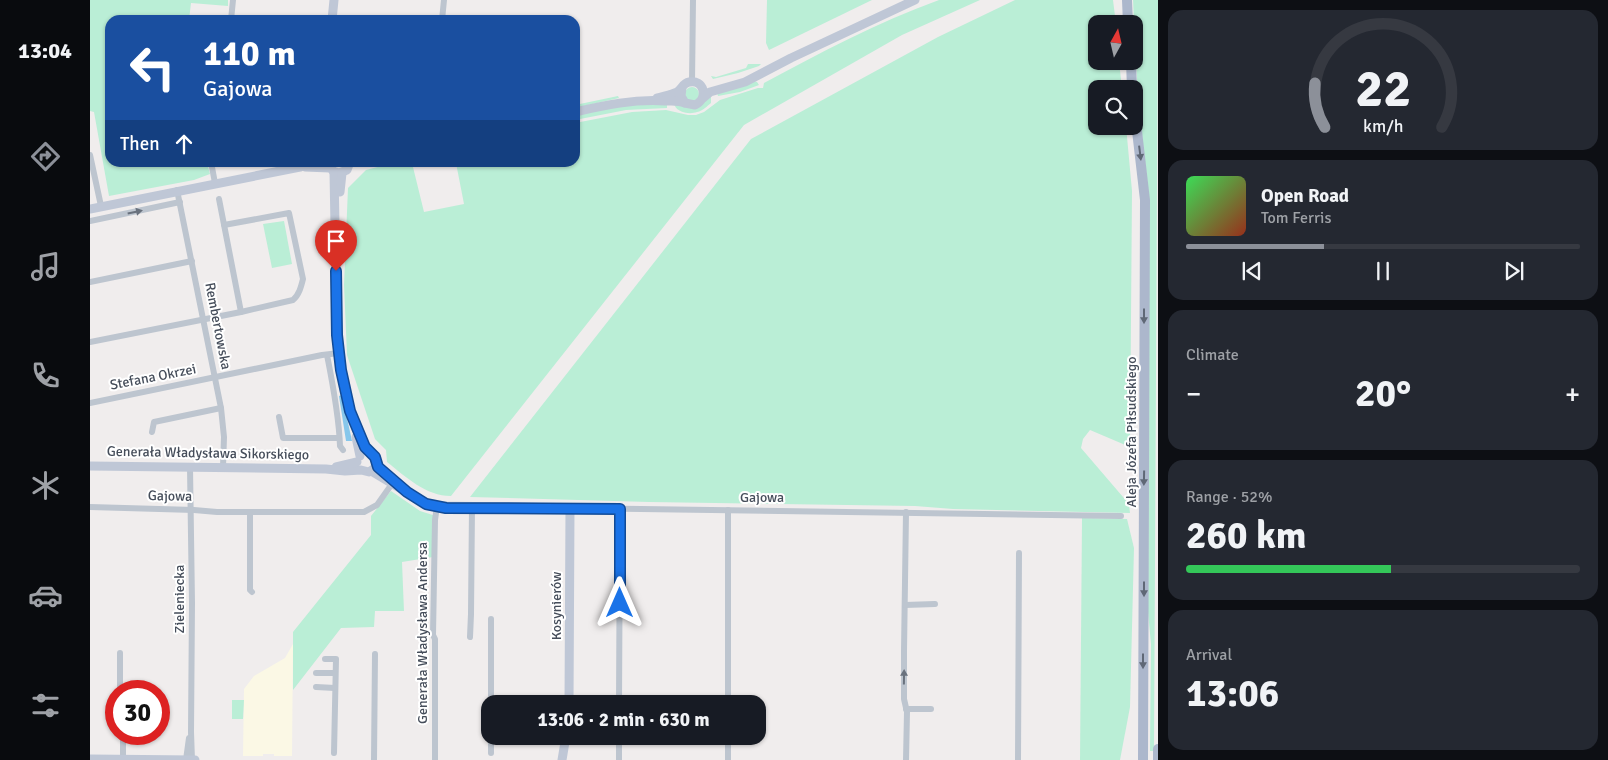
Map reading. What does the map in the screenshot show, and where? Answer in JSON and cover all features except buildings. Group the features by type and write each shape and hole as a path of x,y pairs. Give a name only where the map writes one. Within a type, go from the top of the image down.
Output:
{"main road":[{"path":"1127,0 1128,15"},
{"name":"Aleja Józefa Piłsudskiego","path":"1137,135 1145,200 1143,760"},
{"path":"1158,749 1158,760"}],"street":[{"path":"232,15 233,0"},
{"path":"332,15 334,0"},
{"path":"442,15 444,0"},
{"path":"693,0 697,84 704,92 703,98"},
{"path":"580,111 620,102 652,99 680,101 695,105 710,92 739,84 915,0"},
{"path":"652,99 676,92 685,84 708,86 758,75"},
{"path":"682,88 680,96 685,103"},
{"path":"90,155 100,206"},
{"path":"212,167 215,183"},
{"path":"90,209 300,167 341,167 334,216 336,229 339,353 344,389 359,462 365,472 374,467 375,457 365,447 350,411"},
{"name":"Rembertowska","path":"178,190 215,377 224,437 223,467"},
{"path":"219,198 241,312"},
{"path":"90,221 180,202"},
{"path":"90,342 292,300 296,296 303,279 289,213 224,225"},
{"path":"90,282 192,261"},
{"name":"Stefana Okrzei","path":"90,403 339,353"},
{"path":"327,355 333,384 340,446 343,450"},
{"path":"152,432 154,422 220,408"},
{"path":"279,417 283,438 339,438"},
{"path":"359,462 363,453 370,453"},
{"name":"Generała Władysława Sikorskiego","path":"90,466 326,469 345,471 359,462"},
{"name":"Zieleniecka","path":"190,467 191,732 194,760"},
{"name":"Gajowa","path":"374,467 426,504 437,506 1121,516"},
{"name":"Gajowa","path":"90,507 250,512 364,512 377,505 393,482"},
{"name":"Generała Władysława Andersa","path":"435,760 435,639 433,635 435,520 437,506"},
{"path":"470,637 472,507"},
{"name":"Kosynierów","path":"569,695 570,508"},
{"path":"619,695 620,509"},
{"path":"728,510 728,695"},
{"path":"250,512 250,590 252,592"},
{"path":"906,512 904,699 906,709 906,760"},
{"path":"1018,760 1019,552"},
{"path":"905,604 935,604"},
{"path":"491,619 491,695"},
{"path":"120,653 120,680"},
{"path":"374,760 375,654"},
{"path":"325,659 336,659 334,753"},
{"path":"316,673 335,674"},
{"path":"316,688 335,688"},
{"path":"906,709 931,709"},
{"name":"Zieleniecka","path":"186,760 191,732"},
{"path":"123,745 124,759"},
{"path":"491,745 491,753"},
{"path":"562,760 564,745"},
{"path":"619,745 619,760"},
{"path":"728,745 728,760"},
{"path":"90,759 194,760"}],"shaded area":[{"path":"293,644 292,756 263,754 263,756 243,756 244,689 254,676 285,658"}],"green space":[{"path":"90,0 228,0 228,6 191,3 190,15 105,15 105,167 208,167 210,174 194,180 109,196 94,112 90,111"},
{"path":"767,0 872,0 769,50 766,43"},
{"path":"939,0 980,0 902,35 744,125 451,496 433,493 425,489 387,462 386,450 375,439 347,355 344,285 348,188 366,170 378,167 413,167 424,212 464,204 457,167 580,167 580,122 632,112 666,110 696,115 704,112 720,100 763,88 764,83 828,49"},
{"path":"1015,0 1113,0 1115,15 1088,15 1088,70 1120,70 1121,80 1088,80 1088,135 1127,135 1132,191 1130,447 1090,430 1083,439 1081,448 1129,504 1130,513 953,509 915,506 470,497 751,139 938,37"},
{"path":"1133,0 1158,0 1154,751 1150,751 1151,644 1148,612 1149,196 1142,135 1143,80 1137,80 1136,70 1143,70 1143,15 1134,15"},
{"path":"748,64 761,64 738,73 713,79 711,76 716,77 746,68"},
{"path":"754,81 759,85 740,92 718,96 717,92"},
{"path":"692,87 697,89 699,94 697,99 692,101 687,99 685,94 687,89"},
{"path":"711,95 711,103 701,111 694,113 680,111 674,103 687,108"},
{"path":"618,96 619,98 580,107 580,104"},
{"path":"667,102 667,108 626,110 580,119 580,114 610,107"},
{"path":"284,221 292,264 272,268 263,224"},
{"path":"391,491 420,511 436,516 433,557 402,562 404,611 375,611 374,627 341,628 293,690 293,632 371,535 371,516"},
{"path":"1082,518 1127,519 1134,548 1130,707 1120,760 1080,760"},
{"path":"232,700 244,700 243,719 232,719"}],"water":[{"path":"342,395 352,441 346,441 339,396"}],"route":[{"path":"336,271 337,335 344,389 350,411 365,447 375,457 376,464 407,492 421,501 426,504 446,508 538,507 620,509 620,603"}]}
